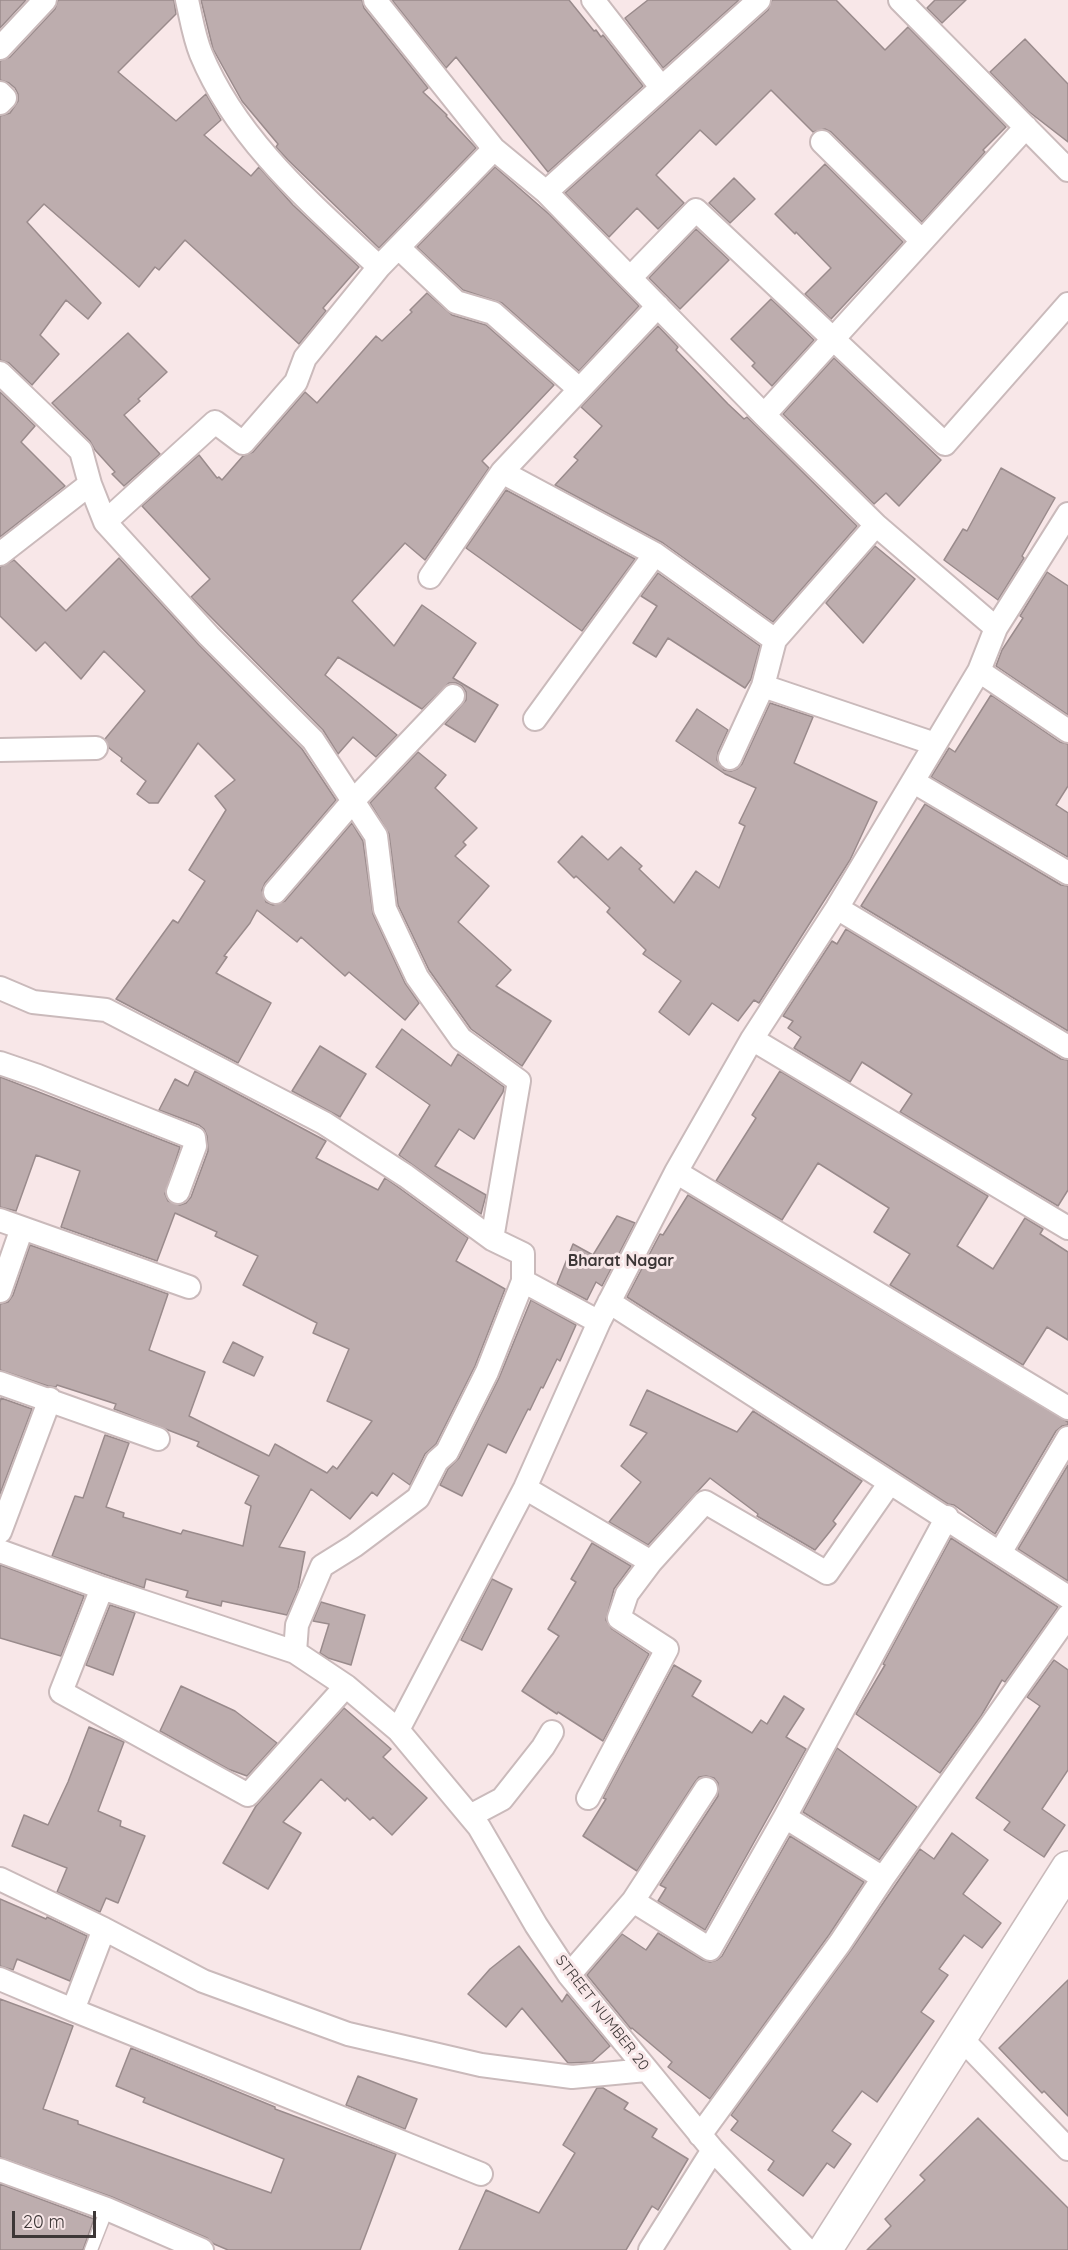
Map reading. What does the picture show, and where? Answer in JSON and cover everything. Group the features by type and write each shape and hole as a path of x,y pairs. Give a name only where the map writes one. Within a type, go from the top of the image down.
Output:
{"street":[{"path":"0,48 45,0"},
{"path":"187,0 200,52 229,108 259,148 309,202 379,267"},
{"path":"375,0 494,149 546,192 764,415 876,525 996,628"},
{"path":"593,0 661,87"},
{"path":"546,192 759,0"},
{"path":"900,0 1068,170"},
{"path":"0,93 5,99 0,103"},
{"path":"764,415 1026,127"},
{"path":"822,142 922,241"},
{"path":"105,522 215,422 243,442 296,382 305,358 379,267 494,149"},
{"path":"630,278 696,210 945,444 1068,304"},
{"path":"399,248 456,302 493,313 579,388"},
{"path":"430,577 502,472 658,306"},
{"path":"0,373 81,451 90,484 105,522 209,636 313,741 376,836 385,909 417,976 461,1039 519,1082 492,1239"},
{"path":"502,472 655,554 775,640"},
{"path":"0,554 90,484"},
{"path":"398,1730 525,1488 599,1322 676,1172 752,1039 837,908 914,782 979,671 996,628 1068,514"},
{"path":"730,758 763,686 775,640 876,525"},
{"path":"535,719 655,554"},
{"path":"979,671 1068,730"},
{"path":"763,686 935,744"},
{"path":"275,892 353,801 453,696"},
{"path":"0,750 96,748"},
{"path":"914,782 1068,873"},
{"path":"837,908 1068,1047"},
{"path":"0,988 33,1002 106,1010 324,1123 406,1176 492,1239 523,1254 523,1281 487,1372 447,1452 437,1461 418,1498 321,1566 297,1625 295,1652"},
{"path":"752,1039 1068,1228"},
{"path":"0,1063 194,1138 195,1146 178,1192"},
{"path":"676,1172 1068,1407"},
{"path":"0,1220 189,1287"},
{"path":"0,1291 22,1228"},
{"path":"523,1281 599,1322"},
{"path":"609,1302 1068,1598"},
{"path":"0,1383 158,1439"},
{"path":"0,1532 50,1400"},
{"path":"1000,1553 1068,1438"},
{"path":"588,1798 667,1649 619,1617 627,1594 651,1562 705,1502 828,1573 889,1484"},
{"path":"525,1488 651,1562"},
{"path":"633,1901 710,1949 785,1817 947,1518"},
{"name":"STREET NUMBER 20","path":"0,1551 102,1588 295,1652 346,1686 398,1730 470,1816 569,1975 706,2143 807,2250"},
{"path":"102,1588 61,1692 248,1794 346,1686"},
{"path":"650,2250 706,2143 884,1878 1068,1616"},
{"path":"470,1816 502,1799 552,1732"},
{"path":"569,1975 633,1901 706,1789"},
{"path":"785,1817 884,1878"},
{"path":"825,2250 1068,1868"},
{"path":"0,1879 104,1929 203,1981 348,2034 481,2065 572,2077 646,2070"},
{"path":"73,2010 104,1929"},
{"path":"0,1979 481,2174"},
{"path":"960,2037 1068,2149"},
{"path":"0,2170 107,2209 202,2250"}],"lane":[{"path":"91,2250 107,2209"}],"building":[{"path":"0,0 26,0 0,28"},
{"path":"58,0 174,0 176,14 118,72 176,121 206,94 221,120 204,135 251,176 259,167 293,205 359,267 323,308 326,311 299,344 185,240 159,270 155,267 139,287 44,204 27,222 101,303 88,319 66,300 40,335 59,354 32,385 9,363 0,360 0,116 10,113 18,101 18,94 9,83 0,80 0,61 10,57 55,9"},
{"path":"201,0 362,0 364,8 428,88 423,92 476,148 379,248 288,160 276,147 278,144 242,101 213,49"},
{"path":"392,0 569,0 594,31 596,30 601,37 603,35 643,86 548,172 456,57 446,68"},
{"path":"648,0 739,0 663,68 625,18"},
{"path":"772,0 836,0 885,50 908,27 1006,127 983,150 985,152 922,222 831,132 825,129 813,132 771,90 716,145 700,130 656,175 684,203 658,229 637,208 609,237 565,193 768,10"},
{"path":"935,0 966,0 942,23 927,8"},
{"path":"1025,39 1068,84 1068,142 1028,111 990,72"},
{"path":"825,164 903,242 831,319 805,294 831,268 775,214"},
{"path":"495,167 550,215 639,306 579,371 502,303 463,290 417,247"},
{"path":"734,178 755,199 730,223 709,203"},
{"path":"696,229 729,260 680,309 649,278"},
{"path":"427,293 452,315 486,325 554,385 482,461 489,468 425,560 405,543 352,601 394,646 422,605 476,643 453,678 498,705 475,742 445,724 466,700 466,692 462,686 449,683 422,709 338,657 325,675 397,735 376,757 353,737 338,754 323,730 191,597 210,579 142,506 199,455 217,478 222,480 243,456 253,452 305,392 317,403 376,336 382,341 412,312 410,310"},
{"path":"771,299 814,340 772,386 752,366 755,363 731,339"},
{"path":"658,326 678,347 676,350 728,404 744,419 747,417 857,526 773,622 663,543 555,485 578,460 574,457 602,426 581,407"},
{"path":"128,333 167,372 124,415 160,454 124,486 112,474 115,472 90,441 52,403"},
{"path":"834,358 941,460 899,506 886,493 874,504 783,414"},
{"path":"0,392 35,426 21,442 65,486 0,537"},
{"path":"1001,468 1055,498 1022,556 1024,558 998,600 944,560 963,529 967,531"},
{"path":"506,490 635,559 582,631 466,548"},
{"path":"875,546 915,579 863,643 826,603"},
{"path":"119,558 199,645 302,749 336,800 265,883 262,890 266,902 273,905 285,901 352,823 363,841 373,914 405,983 419,1003 405,1020 349,972 345,976 301,937 297,942 257,910 250,923 224,956 227,957 216,973 271,1003 238,1063 116,999 173,920 178,923 205,881 189,870 226,810 215,796 235,780 198,743 158,803 149,803 137,794 146,781 121,761 122,758 109,748 105,739 145,691 104,651 81,679 45,642 36,651 0,616 0,567 14,560 66,611"},
{"path":"1047,572 1068,586 1068,715 996,666 1002,650 1023,618 1020,616"},
{"path":"658,573 760,646 751,679 745,688 668,638 656,657 633,643 657,606 641,596"},
{"path":"991,695 1060,742 1068,744 1068,786 1056,805 1068,813 1068,857 931,777 949,748 955,752"},
{"path":"770,703 813,717 794,763 877,802 850,860 759,1003 754,1000 738,1021 712,1003 689,1035 659,1012 681,981 643,954 646,950 607,912 610,908 558,862 582,836 608,860 621,847 642,866 639,869 674,903 696,871 719,888 745,826 739,823 756,788 725,774 676,741 697,709 728,730 718,752 717,760 724,770 737,769 742,764"},
{"path":"418,752 446,775 435,788 477,828 463,842 466,845 455,856 489,886 458,922 511,970 496,986 551,1021 522,1066 471,1029 429,970 398,905 389,834 370,803"},
{"path":"925,804 1061,885 1068,886 1068,1031 861,906"},
{"path":"846,929 1061,1059 1068,1060 1068,1190 1058,1206 900,1112 912,1094 862,1062 850,1082 794,1048 801,1037 788,1028 793,1021 783,1016 832,941 837,944"},
{"path":"402,1029 451,1066 458,1054 504,1087 474,1139 459,1129 435,1166 486,1195 481,1214 399,1155 430,1105 376,1067"},
{"path":"320,1046 366,1074 340,1117 292,1091"},
{"path":"195,1071 326,1141 316,1158 378,1190 385,1178 398,1187 468,1238 456,1261 505,1289 475,1366 436,1444 425,1454 410,1485 393,1473 377,1496 372,1492 350,1519 311,1489 279,1547 305,1552 298,1589 287,1615 222,1601 221,1606 186,1597 188,1591 146,1579 144,1588 52,1556 75,1496 83,1498 105,1435 129,1443 106,1507 124,1513 123,1517 181,1534 183,1530 243,1546 251,1506 245,1503 259,1476 197,1446 199,1442 114,1409 116,1404 57,1385 56,1387 48,1386 0,1370 0,1304 8,1302 13,1295 30,1245 168,1294 149,1350 205,1372 189,1416 269,1456 275,1444 327,1473 333,1466 337,1469 372,1421 327,1401 349,1349 313,1333 317,1323 243,1285 258,1256 215,1236 217,1232 175,1213 157,1261 61,1227 80,1171 36,1155 16,1211 0,1207 0,1077 180,1147 165,1194 168,1201 180,1205 186,1203 191,1197 208,1151 207,1136 199,1125 159,1110 175,1079 188,1086"},
{"path":"780,1071 988,1196 957,1246 993,1269 1025,1218 1043,1229 1040,1234 1068,1252 1068,1340 1047,1327 1023,1365 890,1285 910,1254 874,1232 889,1208 818,1163 782,1220 716,1181 756,1118 752,1115"},
{"path":"688,1195 1068,1422 1068,1425 1056,1431 995,1534 954,1505 948,1504 627,1297 660,1234 663,1235"},
{"path":"617,1216 635,1223 602,1286 596,1282 587,1300 557,1284 573,1244 593,1255"},
{"path":"531,1300 576,1325 560,1361 557,1359 506,1453 488,1444 462,1496 440,1485 448,1469 459,1458 499,1378"},
{"path":"233,1342 263,1357 254,1376 223,1362"},
{"path":"647,1390 737,1432 753,1411 862,1481 833,1521 836,1524 815,1550 757,1516 758,1514 710,1478 648,1545 609,1522 641,1482 621,1466 647,1433 630,1425"},
{"path":"1,1398 32,1409 0,1494 0,1402"},
{"path":"1068,1465 1068,1581 1018,1549"},
{"path":"951,1538 1058,1607 1005,1682 1002,1680 981,1716 940,1773 856,1714 885,1665 883,1664"},
{"path":"592,1543 631,1566 614,1589 606,1620 612,1629 649,1654 603,1741 522,1691 559,1636 548,1629 576,1582 571,1579"},
{"path":"0,1565 84,1596 61,1656 0,1638"},
{"path":"492,1579 512,1589 482,1650 461,1640"},
{"path":"321,1602 365,1615 351,1665 320,1653 329,1624 313,1621"},
{"path":"110,1605 135,1613 113,1675 86,1665"},
{"path":"1054,1660 1068,1670 1068,1770 1042,1809 1065,1825 1044,1857 1004,1830 1010,1822 976,1798 1040,1706 1027,1697"},
{"path":"674,1665 701,1681 692,1696 752,1733 761,1720 767,1724 784,1696 804,1709 786,1737 806,1749 705,1930 658,1901 666,1888 660,1885 718,1796 718,1783 714,1778 699,1777 637,1871 583,1836 606,1799 603,1798"},
{"path":"181,1686 235,1711 277,1743 247,1776 228,1769 160,1731"},
{"path":"344,1708 391,1749 383,1757 427,1798 392,1835 373,1817 370,1820 347,1798 345,1801 321,1779 283,1822 301,1833 268,1889 223,1863 256,1806"},
{"path":"89,1727 124,1742 98,1811 121,1821 120,1826 145,1836 118,1903 106,1898 100,1912 57,1892 67,1868 12,1846 24,1815 48,1825 68,1782"},
{"path":"837,1748 917,1807 879,1860 803,1812"},
{"path":"952,1833 988,1860 963,1894 1001,1923 982,1948 964,1935 939,1969 948,1975 921,2012 934,2021 877,2102 862,2091 832,2131 851,2144 834,2168 827,2163 803,2196 768,2170 774,2161 731,2130 738,2121 731,2115 851,1950 920,1849 934,1859"},
{"path":"790,1836 864,1882 829,1935 710,2099 668,2067 672,2062 631,2029 587,1975 622,1934 646,1950 658,1933 703,1960 710,1962 717,1960 722,1956"},
{"path":"0,1899 46,1919 47,1917 87,1936 70,1981 17,1959 13,1970 0,1966"},
{"path":"519,1946 562,2002 567,1994 610,2046 592,2062 568,2063 522,2008 506,2027 468,1994 490,1969"},
{"path":"1068,1980 1068,2116 1044,2091 1042,2093 999,2048"},
{"path":"0,1999 73,2026 43,2109 78,2121 78,2124 271,2193 284,2159 143,2102 145,2098 116,2086 131,2048 275,2107 275,2109 396,2154 360,2250 228,2250 207,2238 112,2197 0,2157"},
{"path":"358,2076 417,2099 405,2129 346,2105"},
{"path":"597,2088 603,2088 628,2103 624,2109 657,2129 652,2137 688,2159 658,2210 652,2206 626,2250 459,2250 486,2190 539,2213 575,2153 563,2145"},
{"path":"978,2118 1068,2208 1068,2250 867,2250 891,2226 885,2219 925,2180 920,2175"},
{"path":"0,2184 94,2219 83,2250 0,2250"}],"district":[{"name":"Bharat Nagar","path":"621,1261"}]}
